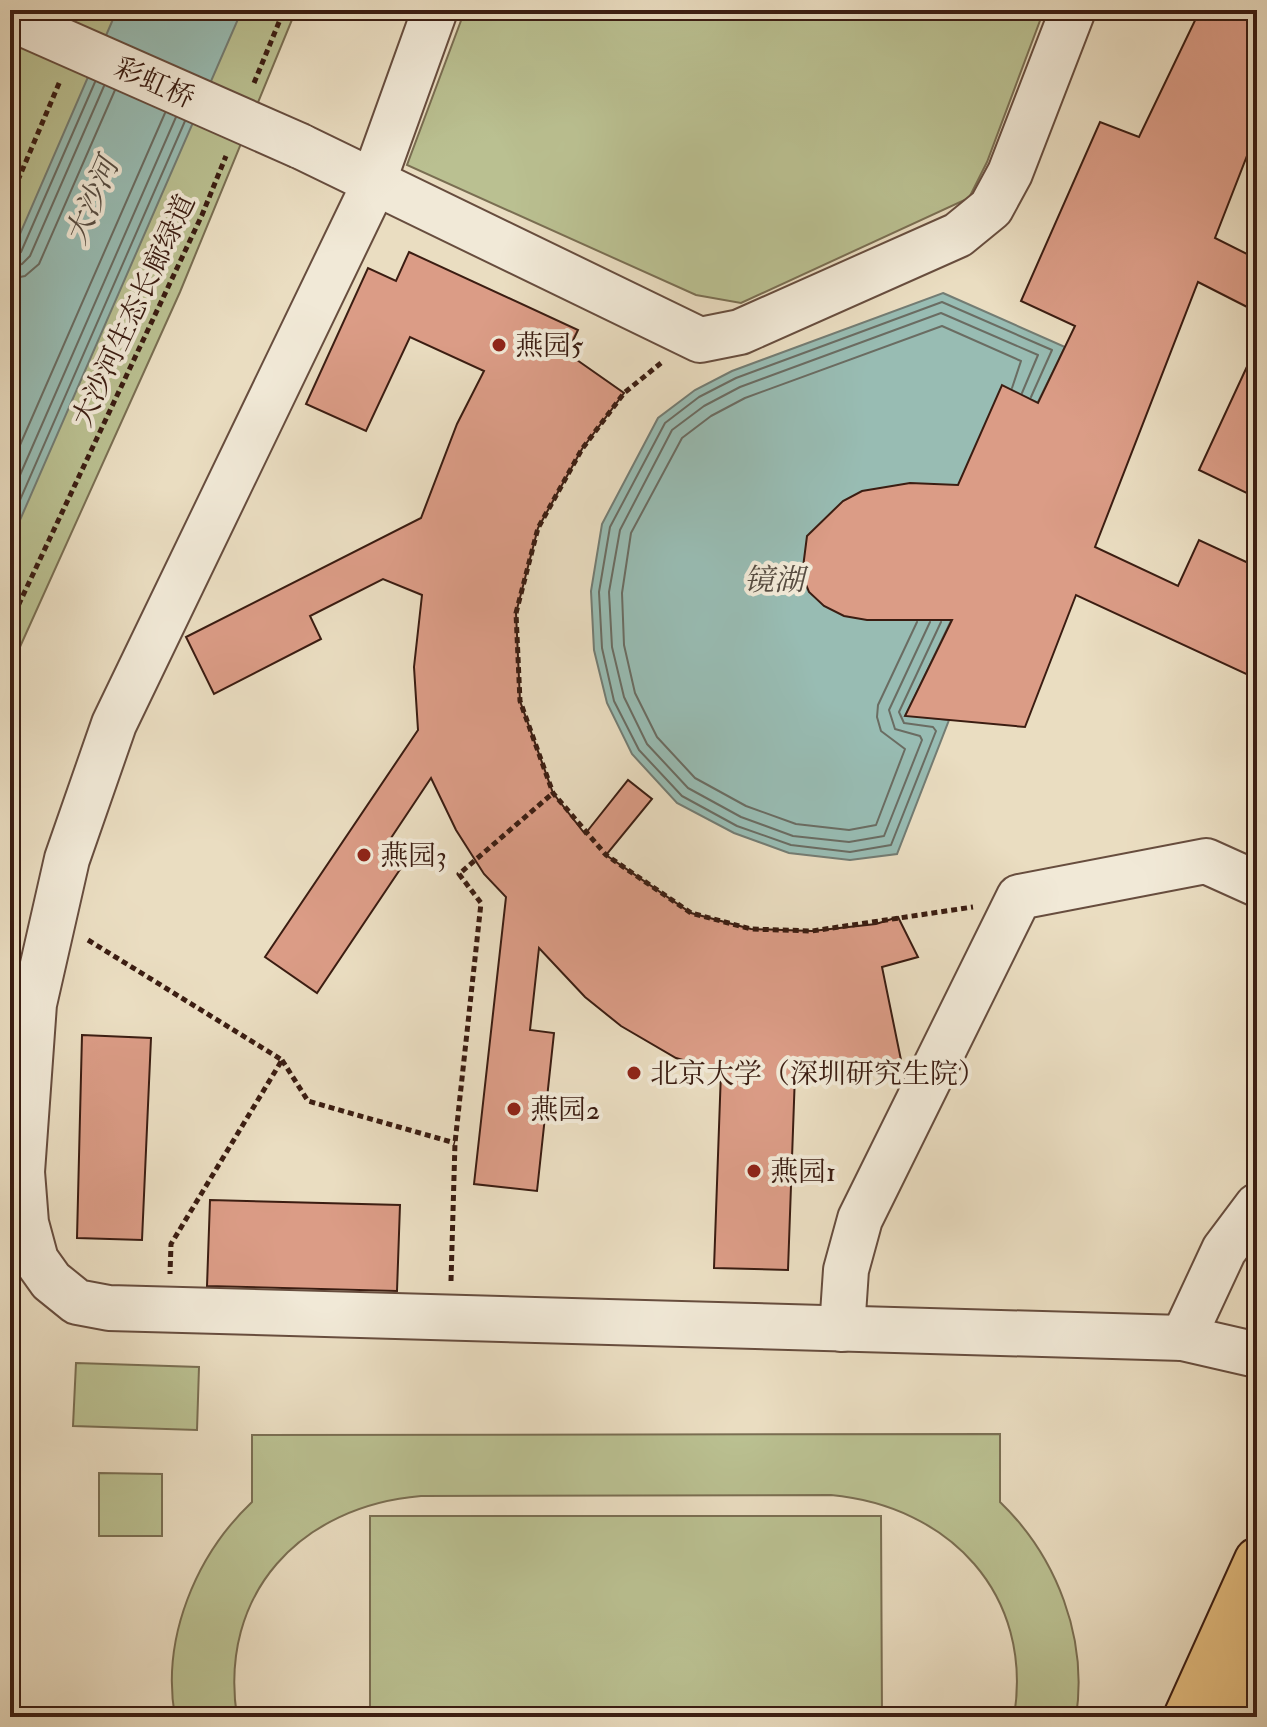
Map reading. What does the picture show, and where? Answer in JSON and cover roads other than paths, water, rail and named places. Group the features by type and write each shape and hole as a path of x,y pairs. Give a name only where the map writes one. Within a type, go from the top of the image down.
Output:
{"main road":[{"path":"1186,1717 1257,1560"},
{"path":"1225,1717 1257,1648"}],"street":[{"path":"435,10 371,179 367,199 114,724 67,859 34,1004 22,1172 26,1223 36,1260 51,1281 77,1302 109,1308 1183,1338 1257,1355"},
{"name":"彩虹桥","path":"10,18 371,179 700,340 740,332 958,235 991,208 1010,173 1073,10"},
{"path":"842,1329 846,1270 860,1219 1019,897 1206,861 1257,884"},
{"path":"1183,1338 1224,1250 1257,1206"}],"water":[{"name":"大沙河","path":"117,10 242,10 10,543 10,257"},
{"name":"镜湖","path":"943,293 1065,347 1038,402 1051,411 906,715 949,720 897,854 850,860 789,853 734,833 677,803 632,754 607,703 594,650 591,591 602,524 658,418 695,390 732,371"}],"place":[{"name":"燕园5","path":"499,345"},
{"name":"燕园3","path":"364,855"},
{"name":"北京大学（深圳研究生院）","path":"634,1073"},
{"name":"燕园2","path":"514,1109"},
{"name":"燕园1","path":"754,1171"}]}
